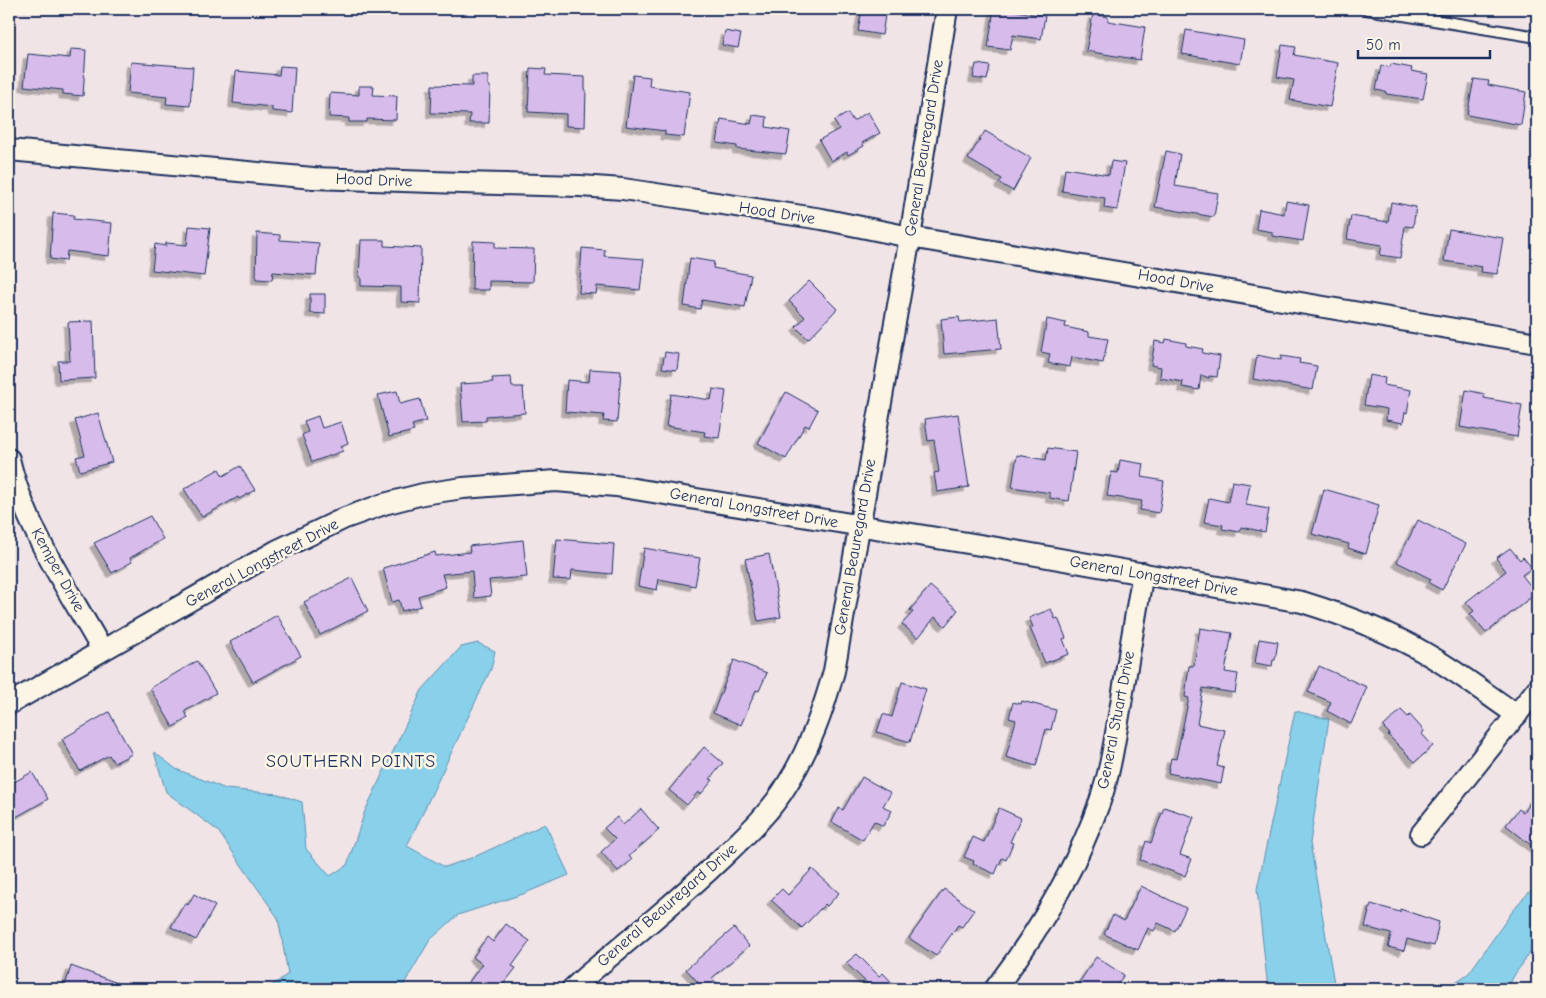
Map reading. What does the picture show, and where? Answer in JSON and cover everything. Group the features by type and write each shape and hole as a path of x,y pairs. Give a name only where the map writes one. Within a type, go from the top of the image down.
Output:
{"street":[{"name":"General Beauregard Drive","path":"572,989 691,888 752,829 788,784 808,747 823,710 832,679 859,527 910,237 947,9"},
{"name":"Hood Drive","path":"9,155 313,178 623,189 822,219 910,237 1537,343"},
{"name":"Kemper Drive","path":"9,459 36,533 102,650"},
{"name":"General Longstreet Drive","path":"9,704 278,550 345,518 384,504 423,494 463,488 556,481 651,490 859,527 986,546 1143,573 1302,602 1338,613 1393,636 1424,652 1517,715"},
{"name":"General Stuart Drive","path":"995,989 1023,951 1059,891 1085,839 1101,800 1111,763 1143,573"},
{"path":"1421,834 1537,689"}],"lane":[{"path":"1367,9 1537,37"}],"water":[{"path":"478,643 495,651 491,669 407,846 445,867 474,857 545,824 569,875 523,894 458,915 430,940 401,989 267,989 288,974 278,918 218,831 166,792 154,752 176,769 226,789 278,794 302,802 306,849 330,876 347,865 365,811 422,690 461,647"},
{"path":"1295,711 1329,719 1310,843 1335,989 1268,989 1257,889"},
{"path":"1537,884 1537,943 1507,989 1445,989 1469,973 1517,905"}],"building":[{"path":"862,9 886,9 882,35 858,31"},
{"path":"994,9 1045,16 1041,39 1013,35 1010,50 988,47"},
{"path":"1093,14 1108,17 1108,21 1145,27 1140,60 1086,51"},
{"path":"1186,30 1244,40 1240,64 1182,54"},
{"path":"725,31 741,34 738,48 722,45"},
{"path":"1282,45 1296,47 1294,55 1338,63 1330,107 1290,100 1294,80 1277,77"},
{"path":"71,49 86,50 83,96 63,94 63,90 24,86 28,54 70,58"},
{"path":"131,62 193,67 190,106 166,104 167,97 128,93"},
{"path":"976,64 990,66 987,80 973,78"},
{"path":"1391,64 1412,68 1411,71 1428,74 1423,99 1386,94 1386,92 1376,90 1381,66 1390,67"},
{"path":"280,66 295,67 292,113 272,111 272,107 233,103 236,71 279,75"},
{"path":"530,68 546,69 545,75 585,77 585,127 566,126 566,114 528,112"},
{"path":"633,75 650,77 649,86 690,92 684,137 665,135 665,131 626,126"},
{"path":"472,76 488,76 488,85 490,86 489,123 469,123 470,114 431,113 432,85 472,86"},
{"path":"1474,79 1489,81 1488,85 1526,92 1521,125 1467,115"},
{"path":"359,86 374,86 373,95 397,96 396,120 367,119 367,122 349,122 349,118 329,117 330,93 359,95"},
{"path":"868,112 880,133 862,143 864,146 848,155 847,152 831,161 819,140 839,129 834,121 848,113 853,121"},
{"path":"753,115 767,117 766,127 790,131 786,154 737,149 737,146 717,143 721,119 751,124"},
{"path":"985,131 1031,158 1013,191 999,183 1002,179 968,159"},
{"path":"1166,151 1180,154 1175,186 1218,193 1214,217 1155,207"},
{"path":"1111,161 1125,163 1117,210 1104,208 1105,198 1062,191 1065,168 1109,175"},
{"path":"1286,201 1309,205 1303,241 1272,236 1272,232 1256,229 1259,209 1284,214"},
{"path":"1391,202 1416,207 1413,227 1405,226 1400,258 1380,255 1382,245 1347,239 1351,216 1388,222"},
{"path":"53,213 74,215 73,219 112,223 109,256 67,251 66,261 50,259"},
{"path":"189,226 210,228 204,276 152,270 155,244 166,246 166,243 187,245"},
{"path":"1449,229 1503,238 1497,274 1481,272 1482,267 1444,261"},
{"path":"257,233 280,235 280,240 319,243 316,275 273,272 272,280 256,279"},
{"path":"361,240 384,240 384,246 421,248 420,303 401,302 401,287 361,286 361,277 359,277"},
{"path":"473,241 495,242 495,248 534,249 533,282 489,281 489,290 472,290"},
{"path":"582,248 605,250 604,256 644,259 640,290 597,286 596,294 579,293"},
{"path":"690,258 714,262 713,268 751,275 745,307 702,300 700,309 684,306"},
{"path":"809,281 837,309 808,339 796,327 805,317 789,301"},
{"path":"310,294 325,294 325,314 310,313"},
{"path":"959,317 960,322 998,318 1001,349 944,354 941,319"},
{"path":"1047,319 1066,323 1065,327 1089,332 1089,336 1108,339 1103,363 1072,357 1070,367 1048,363 1050,354 1041,352"},
{"path":"93,321 95,378 59,380 58,361 70,361 68,322"},
{"path":"1166,339 1186,343 1186,346 1203,349 1202,353 1220,356 1217,377 1209,376 1209,378 1201,375 1199,390 1182,387 1183,382 1160,378 1161,367 1151,365 1155,341 1165,343"},
{"path":"665,352 679,354 677,370 662,368"},
{"path":"1257,355 1281,360 1281,356 1300,359 1299,363 1317,366 1313,390 1253,379"},
{"path":"590,369 621,371 617,422 603,421 604,415 565,412 567,380 589,382"},
{"path":"1369,375 1385,378 1384,385 1411,390 1407,413 1405,412 1403,423 1386,420 1387,409 1364,405"},
{"path":"511,377 512,387 523,387 525,413 486,416 486,421 463,422 460,384 493,382 492,378"},
{"path":"713,389 726,391 719,438 704,436 705,432 666,426 671,394 711,400"},
{"path":"1466,390 1485,394 1484,398 1522,405 1517,437 1460,427"},
{"path":"397,391 400,404 420,399 426,421 412,425 414,431 389,437 378,395"},
{"path":"786,392 818,410 809,427 805,425 786,459 758,443"},
{"path":"98,413 112,462 80,471 76,457 85,455 75,420"},
{"path":"958,414 969,487 937,492 934,473 939,472 934,440 928,441 925,419"},
{"path":"318,416 322,428 341,422 348,443 341,446 343,451 312,462 302,435 308,432 304,421"},
{"path":"1048,448 1076,452 1069,501 1050,498 1050,493 1012,487 1017,455 1046,460"},
{"path":"1120,460 1144,464 1142,477 1164,481 1159,513 1140,510 1142,501 1107,496 1111,472 1118,473"},
{"path":"240,466 255,490 202,517 184,489 219,469 223,476"},
{"path":"1232,481 1250,484 1246,505 1269,509 1265,532 1241,527 1240,532 1222,529 1223,525 1204,522 1209,498 1228,502"},
{"path":"1324,489 1379,505 1366,554 1348,548 1349,544 1312,534"},
{"path":"150,516 163,539 130,558 132,562 112,573 94,543"},
{"path":"1418,520 1466,544 1442,590 1429,583 1431,579 1397,562"},
{"path":"557,539 614,544 612,574 572,570 571,580 553,579"},
{"path":"523,540 527,577 489,580 491,596 474,598 472,571 442,574 446,587 418,596 421,606 402,611 399,600 392,602 383,568 435,552 436,556 470,552 469,546"},
{"path":"644,548 700,558 695,586 659,579 657,590 638,586"},
{"path":"1510,548 1520,560 1523,557 1532,568 1522,575 1536,593 1486,633 1470,614 1474,611 1466,602 1506,571 1496,558"},
{"path":"769,554 781,617 758,621 745,559"},
{"path":"352,578 368,611 320,635 304,602"},
{"path":"930,586 958,610 945,626 935,617 918,638 902,624 913,612 910,610"},
{"path":"1051,609 1055,619 1058,618 1066,638 1063,639 1069,654 1045,663 1030,628 1033,627 1029,618"},
{"path":"277,615 301,656 253,682 230,642"},
{"path":"1200,628 1232,633 1225,672 1238,674 1235,693 1203,688 1197,724 1225,730 1217,766 1224,768 1221,784 1168,773 1171,758 1176,759 1189,698 1185,697 1189,666 1194,666"},
{"path":"1259,639 1278,642 1272,666 1255,663"},
{"path":"734,660 767,673 759,691 756,690 741,725 713,713"},
{"path":"197,661 216,693 185,711 188,718 173,727 150,688"},
{"path":"1319,666 1367,687 1351,724 1327,711 1331,702 1308,692"},
{"path":"902,682 926,689 910,742 877,732 883,714 892,717"},
{"path":"1022,701 1056,710 1051,730 1046,729 1036,766 1006,757 1016,720 1009,718 1013,702 1021,704"},
{"path":"1401,710 1408,717 1410,715 1424,731 1422,734 1433,746 1415,762 1388,735 1390,734 1383,727"},
{"path":"109,712 132,754 114,763 109,755 80,771 62,739"},
{"path":"704,747 723,763 710,779 713,780 701,794 698,792 687,805 669,790"},
{"path":"32,772 48,799 9,821 9,785"},
{"path":"862,777 891,793 883,806 892,811 883,826 874,821 863,840 832,822 839,808 843,810"},
{"path":"1537,793 1537,850 1506,825 1519,809 1523,812"},
{"path":"1164,807 1194,817 1180,855 1192,859 1185,876 1140,860 1146,841 1151,843"},
{"path":"999,808 1021,818 1010,842 1013,843 1006,860 1002,858 995,874 973,864 974,861 964,857 973,837 984,842"},
{"path":"641,809 659,830 629,856 632,860 618,871 601,852 615,839 604,828 617,817 623,825"},
{"path":"812,869 839,893 827,906 825,904 802,928 771,900 782,889 788,895"},
{"path":"1141,886 1186,908 1175,931 1158,923 1154,931 1148,928 1138,950 1104,934 1113,915 1124,921"},
{"path":"944,889 974,910 962,927 958,925 936,956 909,938"},
{"path":"194,894 215,906 196,940 171,927 185,903 188,905"},
{"path":"1371,904 1400,912 1400,909 1439,922 1434,946 1407,939 1404,951 1388,947 1391,934 1365,927"},
{"path":"506,924 530,941 512,966 516,968 502,986 499,984 495,989 464,989 482,964 473,957 487,937 493,942"},
{"path":"734,928 749,946 712,978 722,989 704,989 686,969"},
{"path":"857,954 879,976 883,973 898,989 863,989 869,985 846,963"},
{"path":"1096,957 1124,975 1114,989 1075,989"},
{"path":"71,966 131,988 64,989"}],"district":[{"name":"SOUTHERN POINTS","path":"351,761"}]}
